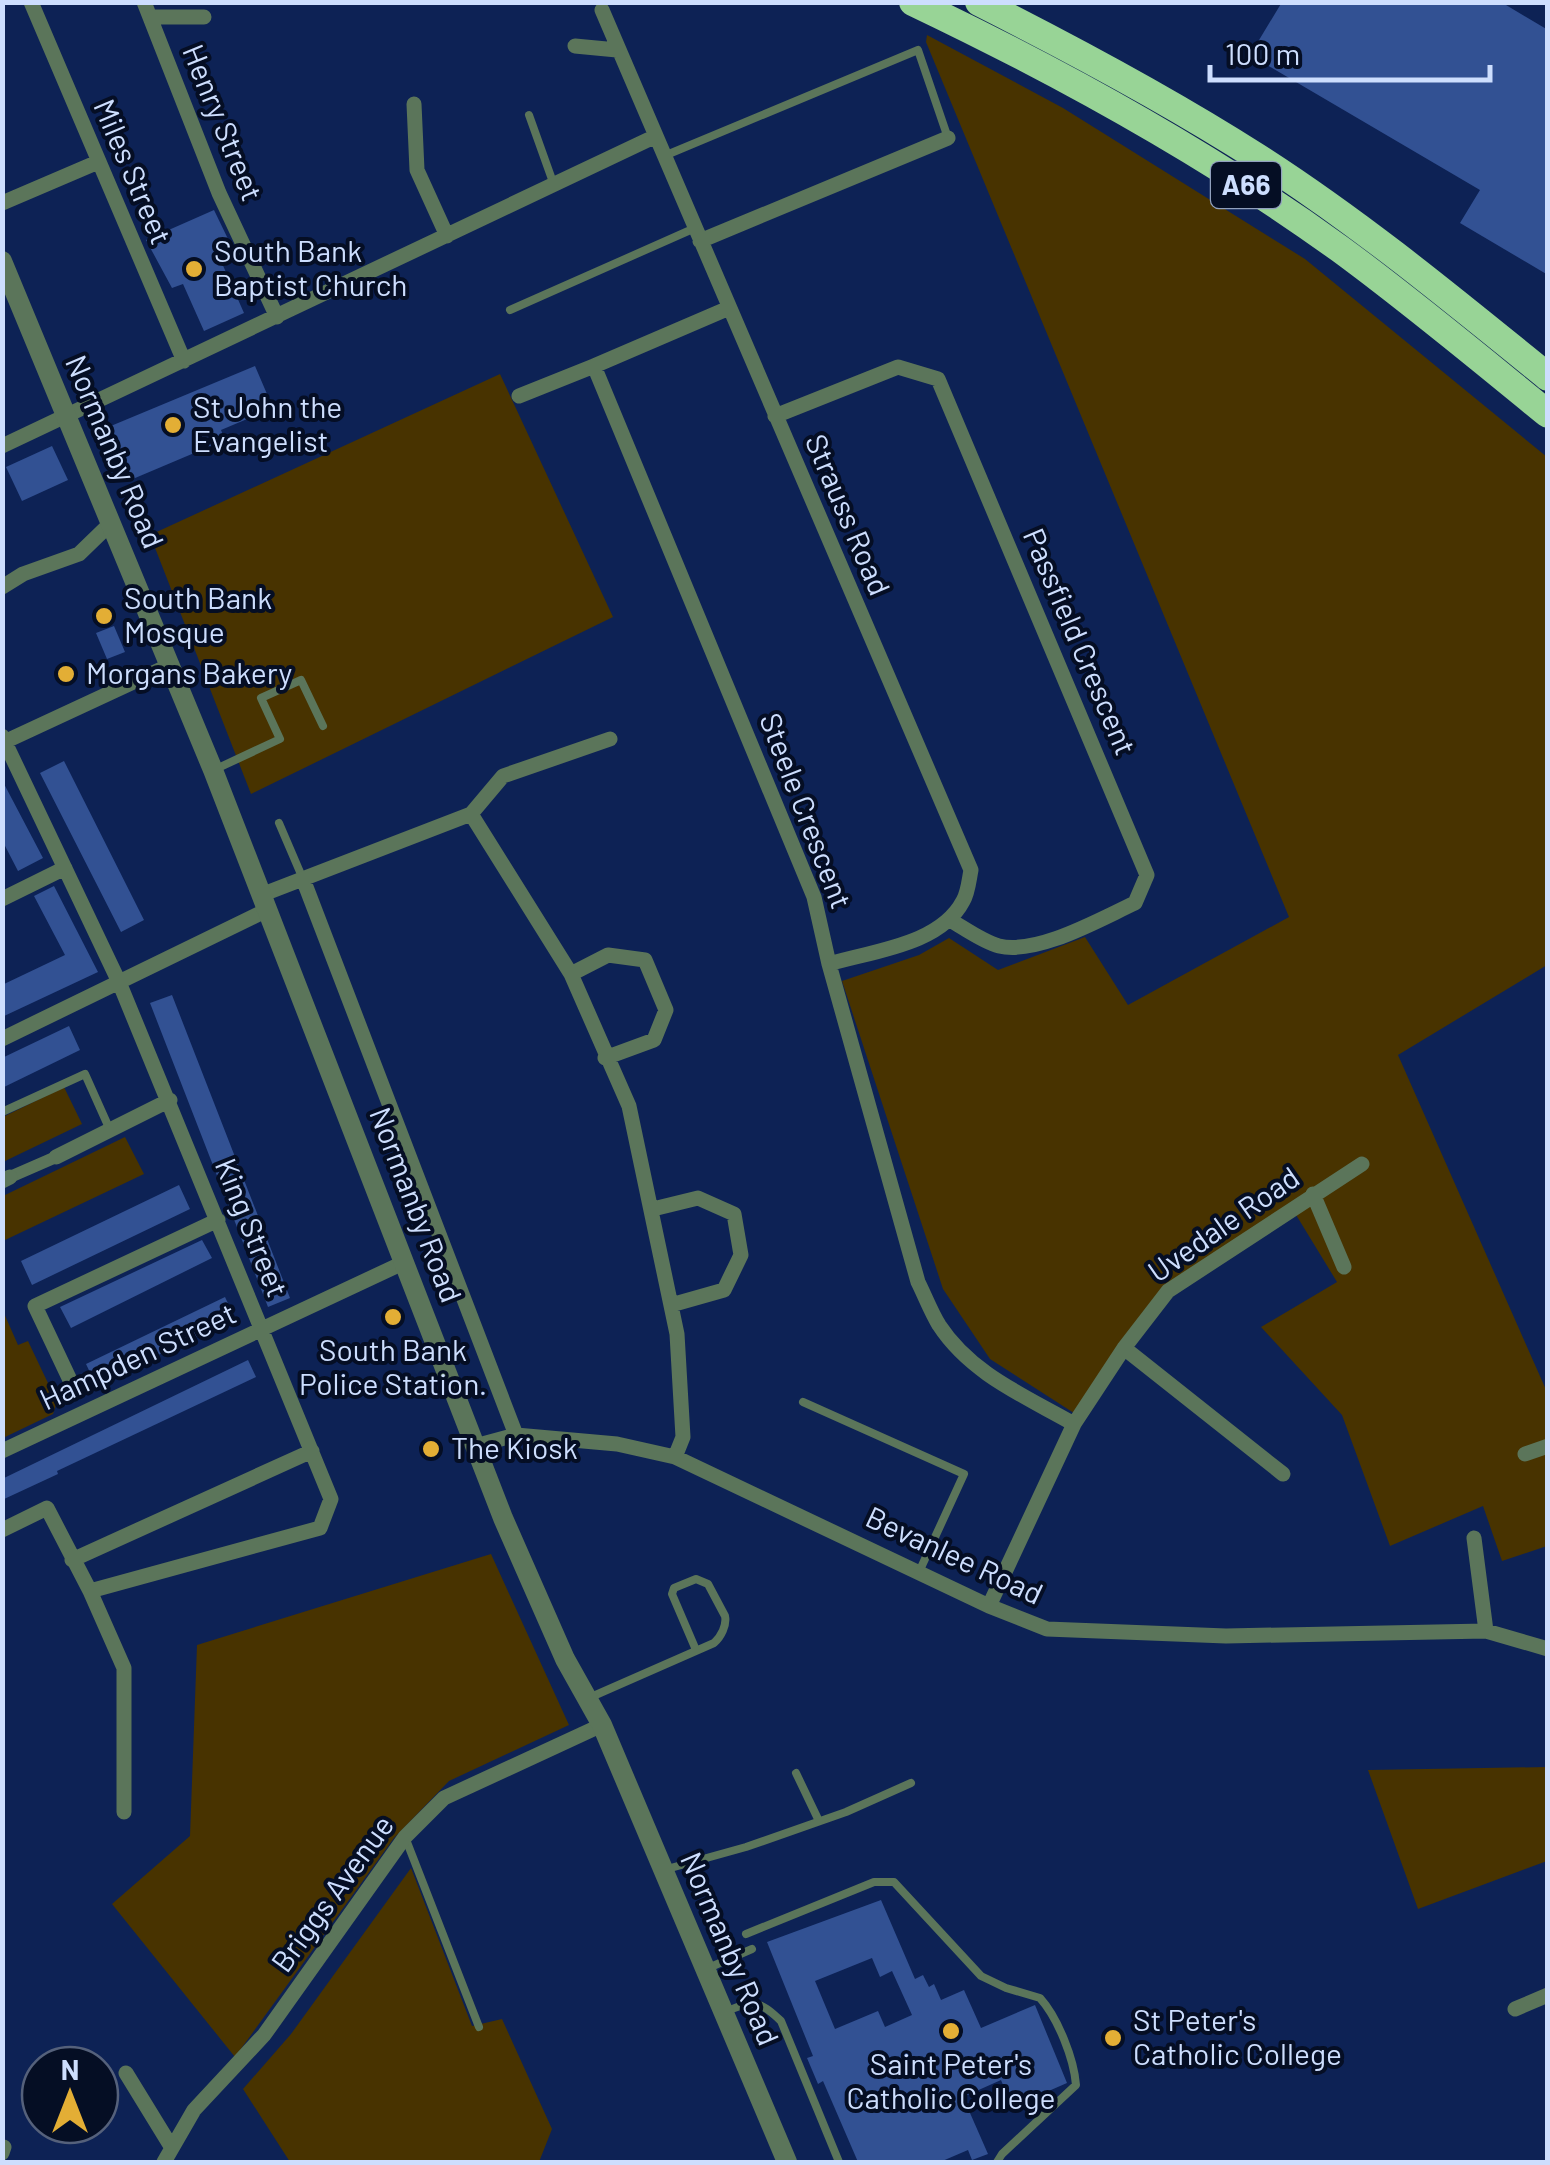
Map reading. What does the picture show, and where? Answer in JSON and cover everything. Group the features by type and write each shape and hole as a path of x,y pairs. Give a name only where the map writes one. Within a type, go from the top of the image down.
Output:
{"highway":[{"name":"A66","path":"913,2 1138,117 1240,181 1339,248 1548,414"},
{"name":"A66","path":"979,2 1096,61 1259,158 1412,266 1548,377"}],"street":[{"name":"Miles Street","path":"31,2 184,362"},
{"path":"148,10 204,17"},
{"name":"Henry Street","path":"148,10 219,193 278,317"},
{"name":"Strauss Road","path":"602,10 971,870 965,900 950,920"},
{"path":"575,46 617,50"},
{"path":"414,104 417,170 447,236"},
{"path":"2,446 656,136"},
{"path":"697,235 948,138"},
{"path":"2,203 98,162"},
{"name":"Normanby Road","path":"2,261 213,770 475,1446 565,1659 602,1725 787,2162"},
{"path":"519,396 729,308"},
{"name":"Steele Crescent","path":"594,366 814,896 829,964 918,1282 938,1324 962,1354 984,1373 1074,1424"},
{"name":"Passfield Crescent","path":"774,416 898,367 938,379 1147,875 1135,903 1032,945 999,946 950,920"},
{"path":"2,587 23,574 79,554 111,524"},
{"path":"3,740 170,665"},
{"path":"2,1038 119,982 303,879 471,814 503,776 610,739"},
{"name":"King Street","path":"3,740 119,982 170,1100 331,1499 320,1528 90,1590"},
{"path":"471,814 571,974 629,1106 678,1334 683,1437 674,1457"},
{"path":"2,899 65,868"},
{"path":"303,879 516,1434"},
{"path":"829,964 924,936 950,920"},
{"path":"571,974 608,955 644,960 666,1010 654,1040 605,1058"},
{"path":"6,1179 170,1100"},
{"name":"Uvedale Road","path":"990,1606 1074,1424 1124,1348 1168,1291 1362,1164"},
{"path":"1313,1194 1344,1267"},
{"path":"653,1209 698,1198 734,1214 741,1256 724,1290 671,1304"},
{"path":"70,1380 35,1306 218,1220"},
{"name":"Hampden Street","path":"2,1451 405,1262"},
{"path":"1124,1348 1283,1474"},
{"name":"Bevanlee Road","path":"475,1446 516,1434 617,1444 674,1457 1047,1629 1226,1636 1486,1631 1548,1649"},
{"path":"1525,1454 1548,1446"},
{"path":"72,1560 312,1452"},
{"path":"2,1530 46,1508 90,1590 124,1668 124,1812"},
{"path":"1474,1538 1486,1631"},
{"name":"Briggs Avenue","path":"168,2155 194,2110 264,2035 406,1837 444,1798 602,1725"},
{"path":"1515,2009 1548,1996"},
{"path":"126,2072 168,2155"}],"lane":[{"path":"664,156 918,50 948,138"},
{"path":"529,114 554,184"},
{"path":"510,310 697,235"},
{"path":"213,770 280,739 261,698 301,680 323,726"},
{"path":"279,823 303,879"},
{"path":"2,1112 85,1074 110,1130"},
{"path":"802,1402 964,1474 919,1572"},
{"path":"587,1699 696,1650 718,1639 726,1622 708,1584 696,1579 674,1588 672,1594 696,1650"},
{"path":"796,1774 818,1819"},
{"path":"663,1870 746,1847 911,1784"},
{"path":"406,1837 479,2027"},
{"path":"746,1934 874,1882 894,1882 982,1976 1040,1998 1075,2072 1076,2085 997,2162"},
{"path":"706,1970 752,1949"},
{"path":"724,2012 752,2001 766,2006 781,2021 839,2162"}],"shaded area":[{"path":"927,35 1063,108 1305,259 1547,457 1547,965 1398,1055 1547,1392 1547,1546 1502,1561 1483,1506 1390,1546 1342,1415 1261,1327 1337,1282 1290,1205 1159,1293 1077,1415 990,1359 943,1289 842,981 919,955 949,938 998,970 1085,937 1128,1005 1289,917 926,42"},
{"path":"500,374 613,617 251,794 150,535"},
{"path":"64,1087 82,1124 3,1162 3,1117"},
{"path":"125,1137 144,1174 3,1241 3,1196"},
{"path":"3,1311 18,1345 28,1341 57,1402 53,1414 3,1438"},
{"path":"491,1554 569,1725 449,1781 394,1838 235,2057 112,1904 190,1836 197,1645"},
{"path":"1547,1767 1547,1861 1418,1909 1368,1770"},
{"path":"411,1868 472,2026 502,2019 552,2129 539,2162 290,2162 243,2089 291,2034"}],"building":[{"path":"1282,2 1501,2 1548,30 1548,275 1460,223 1480,190 1250,55"},
{"name":"South Bank Baptist Church","path":"214,210 229,241 224,243 230,257 221,261 244,313 204,331 183,284 172,288 146,240"},
{"name":"St John the Evangelist","path":"255,366 273,408 221,430 225,440 128,481 106,428"},
{"path":"52,446 68,480 22,501 6,467"},
{"name":"South Bank Mosque","path":"114,626 125,652 107,659 96,633"},
{"path":"64,761 144,920 121,932 40,773"},
{"path":"2,780 43,858 18,871 2,840"},
{"path":"54,886 98,972 2,1017 2,985 65,955 34,896"},
{"path":"172,995 290,1298 268,1307 150,1003"},
{"path":"69,1026 80,1050 2,1088 2,1058"},
{"path":"179,1185 190,1209 32,1285 21,1261"},
{"path":"202,1240 212,1258 71,1328 60,1307"},
{"path":"225,1297 235,1318 96,1385 86,1364"},
{"path":"248,1360 256,1377 2,1500 2,1479"},
{"name":"Saint Peter's Catholic College","path":"881,1900 915,1979 923,1975 929,1987 934,1984 941,2000 964,1990 981,2028 1035,2005 1067,2083 1012,2107 1001,2080 963,2097 988,2154 972,2160 968,2150 940,2162 858,2162 823,2081 818,2084 807,2058 813,2056 767,1942","holes":["872,1958 880,1977 892,1971 912,2015 885,2027 878,2011 835,2029 815,1981"]}],"place":[{"name":"South Bank Baptist Church","path":"194,269"},
{"name":"St John the Evangelist","path":"173,425"},
{"name":"South Bank Mosque","path":"104,616"},
{"name":"Morgans Bakery","path":"66,674"},
{"name":"South Bank Police Station.","path":"393,1317"},
{"name":"The Kiosk","path":"431,1449"},
{"name":"Saint Peter's Catholic College","path":"951,2031"},
{"name":"St Peter's Catholic College","path":"1113,2038"}]}
